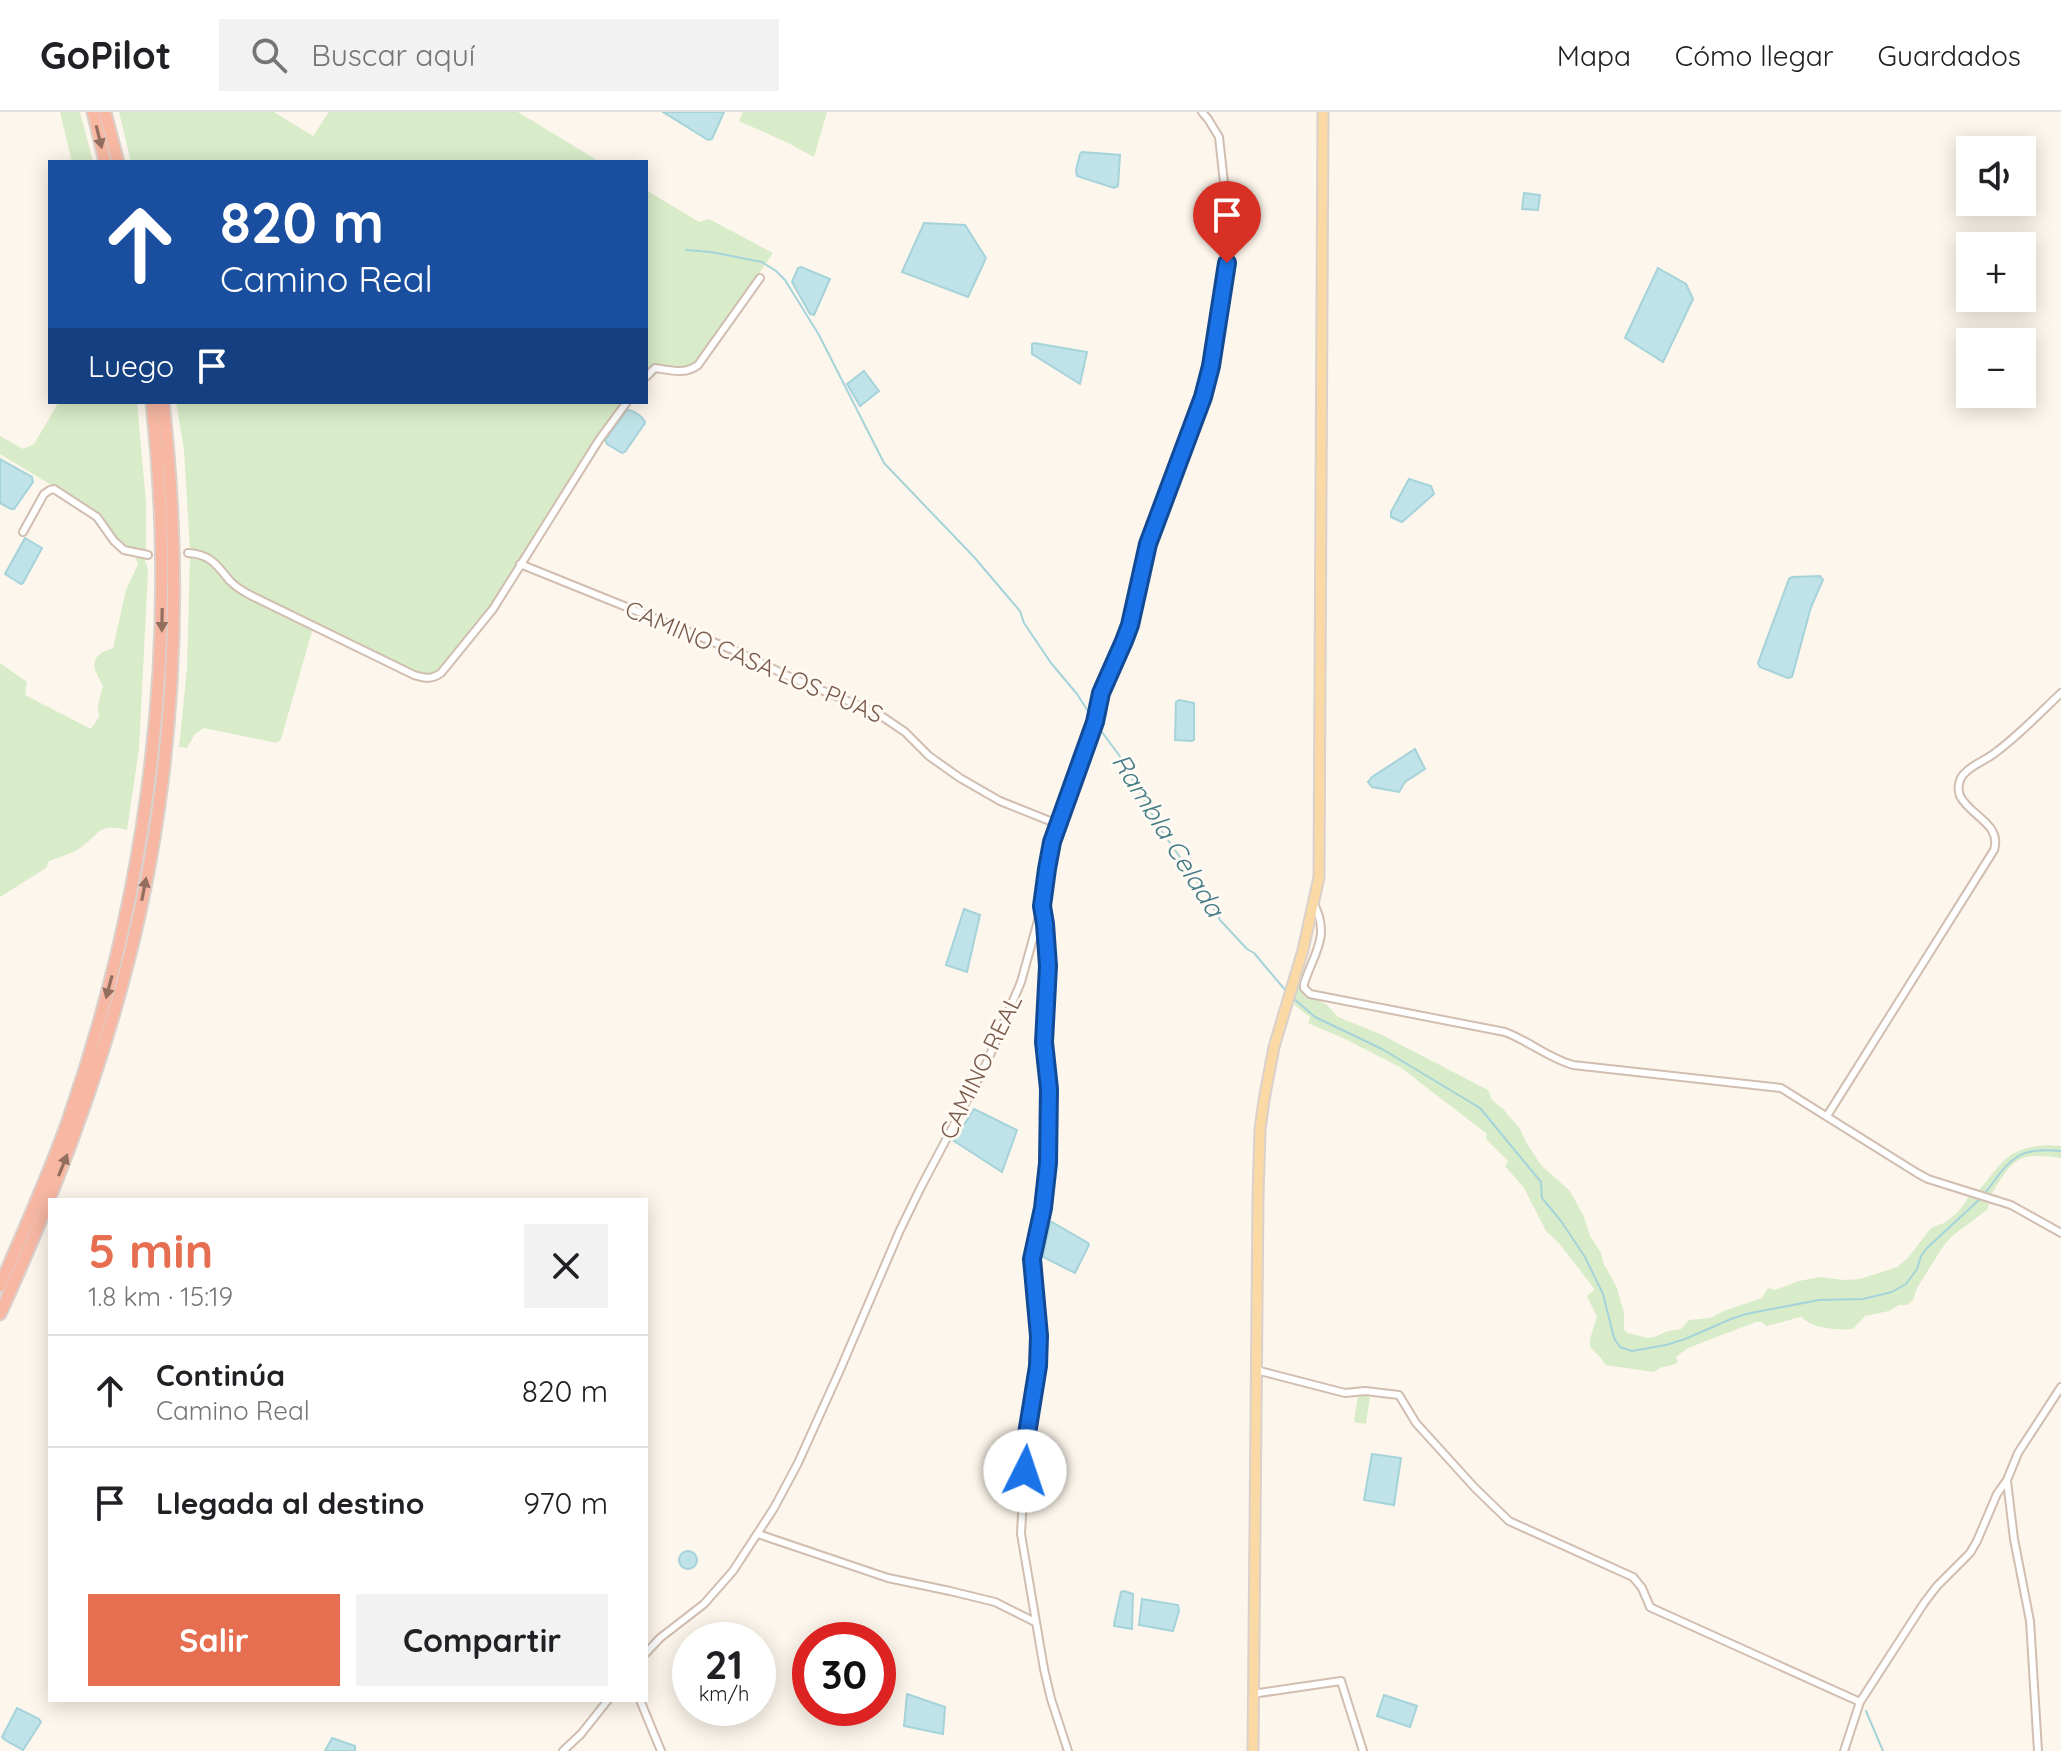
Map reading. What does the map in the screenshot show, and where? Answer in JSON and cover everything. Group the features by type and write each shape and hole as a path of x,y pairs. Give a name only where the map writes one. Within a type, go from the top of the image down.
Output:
{"highway":[{"path":"93,112 105,160"},
{"path":"105,112 117,160"},
{"path":"0,1286 68,1120 88,1058 111,980 146,815 156,723 162,618 160,502 152,404"},
{"path":"49,1198 90,1091 129,958 163,773 173,642 173,519 163,404"},
{"path":"0,1314 48,1201"}],"main road":[{"path":"1253,1751 1260,1130 1274,1047 1303,950 1319,877 1323,112"}],"street":[{"name":"CAMINO REAL","path":"648,1651 704,1604 733,1571 798,1463 905,1219 987,1062 1021,982 1042,906 1052,842 1095,722 1106,679 1130,625 1148,544 1200,406 1211,366 1230,238 1219,137 1202,112"},
{"path":"648,375 655,368 689,371 698,365 760,278"},
{"path":"188,553 207,557 216,563 238,588 252,596 414,675 433,678 441,673 493,609 599,440 626,404"},
{"path":"23,532 44,494 54,489 97,517 124,550 148,555"},
{"name":"CAMINO CASA LOS PUAS","path":"520,564 738,652 877,713 968,783 1000,801 1060,825"},
{"path":"1827,1116 1994,850 1996,836 1960,795 1960,779 1964,773 1998,752 2061,693"},
{"path":"1314,904 1321,928 1316,958 1304,984 1310,994 1505,1032 1521,1038 1550,1057 1573,1065 1781,1088 1923,1177 2011,1205 2061,1233"},
{"path":"1042,906 1048,966 1044,1042 1049,1089 1048,1163 1043,1208 1032,1259 1039,1336 1038,1366 1026,1440 1021,1534 1051,1699 1068,1751"},
{"path":"1256,1370 1345,1393 1365,1391 1399,1395 1416,1423 1509,1521 1633,1577 1650,1607 1860,1702"},
{"path":"1844,1751 1860,1702 1924,1603 1970,1553 2020,1449 2061,1387"},
{"path":"2007,1480 2014,1539 2030,1621 2038,1751"},
{"path":"1997,1494 2009,1495"},
{"path":"758,1534 888,1578 995,1602 1035,1622"},
{"path":"1252,1694 1341,1681 1363,1751"},
{"path":"563,1751 606,1702"},
{"path":"641,1702 661,1751"}],"green space":[{"path":"60,112 80,112 92,160 72,160"},
{"path":"119,112 274,112 313,136 329,112 518,112 597,160 131,160"},
{"path":"743,112 827,112 814,157 739,121"},
{"path":"648,191 699,222 709,219 773,253 691,367 681,369 654,365 648,370"},
{"path":"58,404 137,404 146,502 146,552 119,542 94,511 0,454 0,436 23,449 34,444"},
{"path":"176,404 623,404 573,473 483,617 436,672 428,675 242,588 208,555 190,550 184,450"},
{"path":"190,555 208,559 231,584 313,628 281,739 277,743 204,728 195,734 187,748 179,747 187,669"},
{"path":"138,556 144,559 148,572 139,749 127,830 110,828 100,831 80,848 49,861 46,868 0,897 0,663 27,682 25,695 91,729 99,717 98,705 103,686 95,670 95,661 101,653 113,648 126,590 138,564"},
{"path":"1298,985 1307,995 1320,998 1338,1017 1380,1034 1488,1090 1492,1100 1520,1129 1541,1165 1570,1191 1617,1288 1624,1313 1624,1330 1628,1333 1648,1338 1681,1329 1689,1320 1710,1318 1762,1298 1768,1288 1775,1290 1820,1277 1860,1279 1897,1267 1931,1228 1957,1213 1969,1193 1991,1199 1987,1210 1944,1245 1917,1288 1913,1300 1889,1311 1865,1316 1853,1329 1818,1326 1801,1317 1766,1326 1756,1322 1688,1348 1676,1357 1678,1362 1654,1372 1605,1365 1590,1347 1597,1317 1587,1296 1594,1290 1593,1287 1546,1231 1524,1188 1505,1166 1508,1161 1486,1139 1487,1134 1400,1067 1308,1023 1310,1017 1293,1004"},
{"path":"2049,1145 2061,1146 2061,1158 2035,1156 2018,1160 1991,1195 1979,1190 2015,1152"},
{"path":"1358,1395 1370,1397 1366,1424 1354,1422"}],"water":[{"path":"663,112 724,112 712,139 708,140"},
{"path":"1082,152 1120,155 1118,186 1114,188 1077,176"},
{"path":"1524,193 1540,195 1538,210 1522,209"},
{"path":"924,223 965,225 986,258 968,297 902,272"},
{"path":"801,267 830,279 814,315 810,314 792,282"},
{"path":"1658,268 1686,284 1693,299 1663,362 1625,338"},
{"path":"1034,343 1087,352 1080,384 1032,354"},
{"path":"864,371 879,391 860,406 847,384"},
{"path":"627,410 638,414 645,423 622,453 605,440"},
{"path":"0,459 32,477 33,482 14,509 0,503"},
{"path":"1409,479 1431,486 1434,494 1402,522 1391,517 1391,512"},
{"path":"25,538 42,548 21,584 5,574"},
{"path":"1820,576 1823,580 1811,607 1792,677 1760,667 1758,663 1789,579"},
{"path":"1176,702 1194,703 1192,741 1175,740"},
{"path":"1415,749 1425,769 1405,782 1399,792 1372,787 1368,782 1372,777"},
{"path":"964,909 980,915 967,972 946,965"},
{"path":"974,1109 1017,1130 1002,1172 954,1141"},
{"path":"1052,1222 1089,1245 1075,1273 1043,1257"},
{"path":"1372,1454 1401,1458 1394,1505 1364,1500"},
{"path":"688,1551 697,1560 688,1569 679,1560"},
{"path":"1121,1592 1133,1594 1132,1629 1114,1626"},
{"path":"1142,1599 1178,1605 1173,1631 1139,1625"},
{"path":"907,1694 945,1707 943,1734 904,1726"},
{"path":"1384,1695 1417,1706 1410,1727 1377,1716"},
{"path":"17,1708 41,1722 23,1750 2,1737"},
{"path":"332,1738 355,1746 355,1751 325,1751"}],"waterway":[{"name":"Rambla Celada","path":"686,250 762,262 785,280 819,335 884,463 974,557 1020,611 1024,623 1051,663 1093,719"},
{"name":"Rambla Celada","path":"1096,724 1119,755 1161,830 1220,920 1254,953 1286,991"},
{"name":"Rambla Celada","path":"1293,998 1315,1017 1382,1049 1480,1108 1541,1182 1542,1198 1585,1257 1603,1294 1614,1338 1620,1347 1632,1351 1685,1339 1746,1314 1819,1300 1863,1299 1892,1292 1906,1284 1927,1248 1981,1198"},
{"name":"Rambla Celada","path":"1985,1193 2015,1158 2033,1151 2061,1151"},
{"path":"1866,1711 1883,1751"}],"route":[{"path":"1025,1471 1039,1336 1032,1259 1043,1208 1048,1163 1049,1089 1044,1042 1048,966 1042,906 1047,869 1052,842 1077,777 1101,693 1130,625 1148,544 1203,397 1211,366 1227,263"}]}
